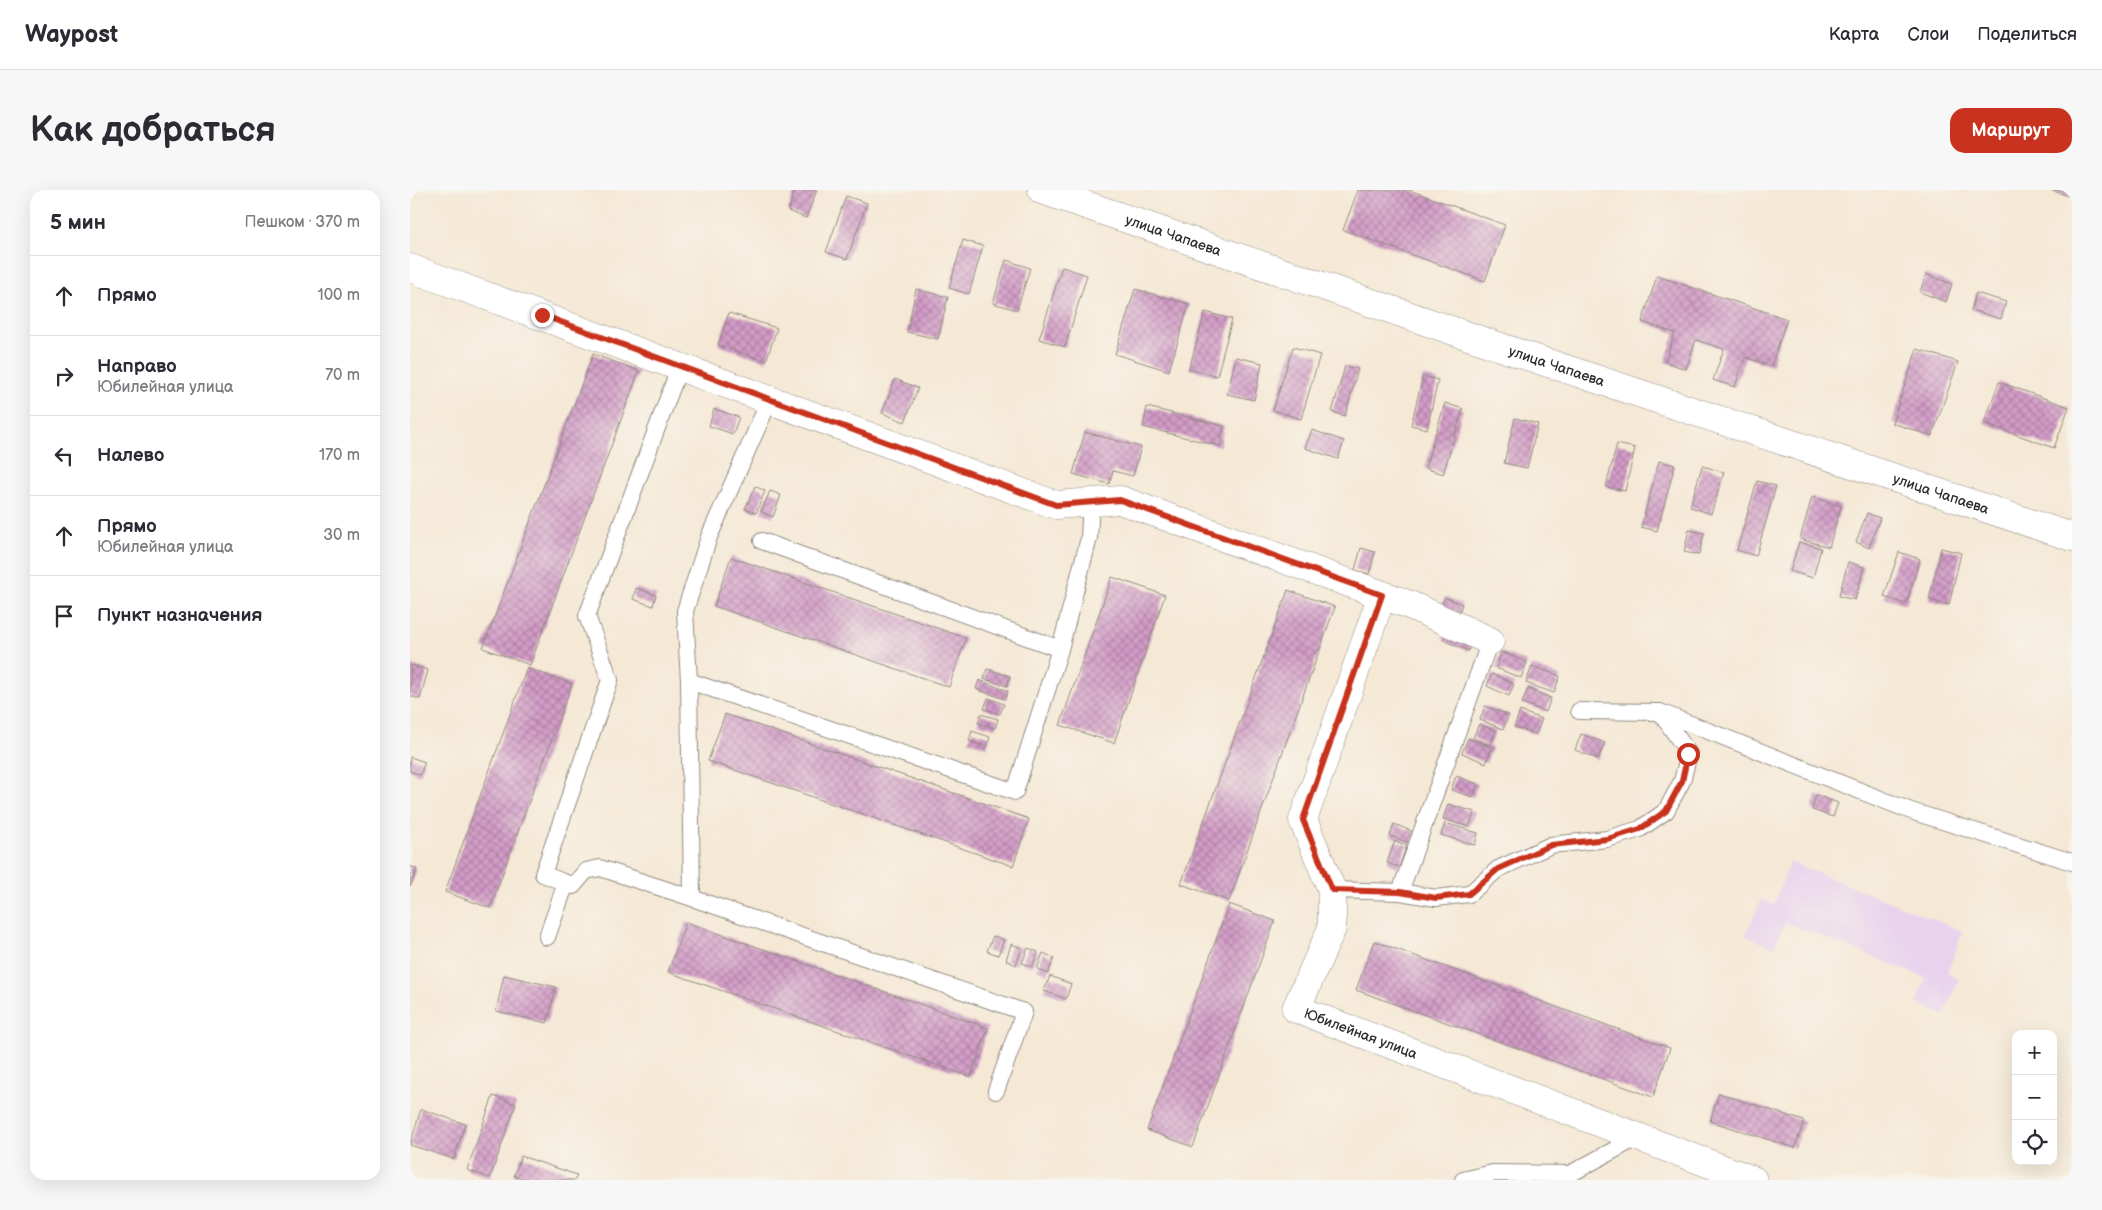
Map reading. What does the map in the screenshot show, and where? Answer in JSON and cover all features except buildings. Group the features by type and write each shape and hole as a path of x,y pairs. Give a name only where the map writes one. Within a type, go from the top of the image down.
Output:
{"street":[{"name":"улица Чапаева","path":"1042,190 1512,351 2072,538"},
{"path":"410,268 1056,505 1120,500 1410,605 1490,641"},
{"name":"Юбилейная улица","path":"1382,595 1303,820 1332,890 1332,928 1296,1009 1754,1180"}],"lane":[{"path":"680,366 587,616 610,680 543,874 573,886 586,871 600,868 1024,1012 996,1091"},
{"path":"692,898 689,681 685,611 709,537 770,399"},
{"path":"689,681 1015,792 1060,649 1089,538 1091,502"},
{"path":"762,541 1060,649"},
{"path":"1400,892 1490,641"},
{"path":"1578,711 1660,712 1911,811 2072,862"},
{"path":"1332,890 1400,892 1436,898 1469,894 1498,869 1551,845 1607,839 1640,829 1666,811 1682,781 1688,754 1660,712"},
{"path":"547,937 566,883"},
{"path":"1463,1180 1493,1173 1570,1174 1638,1137"}],"shaded area":[{"path":"1790,862 1963,931 1947,973 1959,979 1944,1015 1916,1003 1926,978 1785,922 1774,948 1746,936 1761,899 1774,904"}],"route":[{"path":"542,315 1056,505 1120,500 1382,595 1303,820 1332,890 1400,892 1436,898 1469,894 1498,869 1551,845 1607,839 1640,829 1666,811 1682,781 1688,754"}]}
